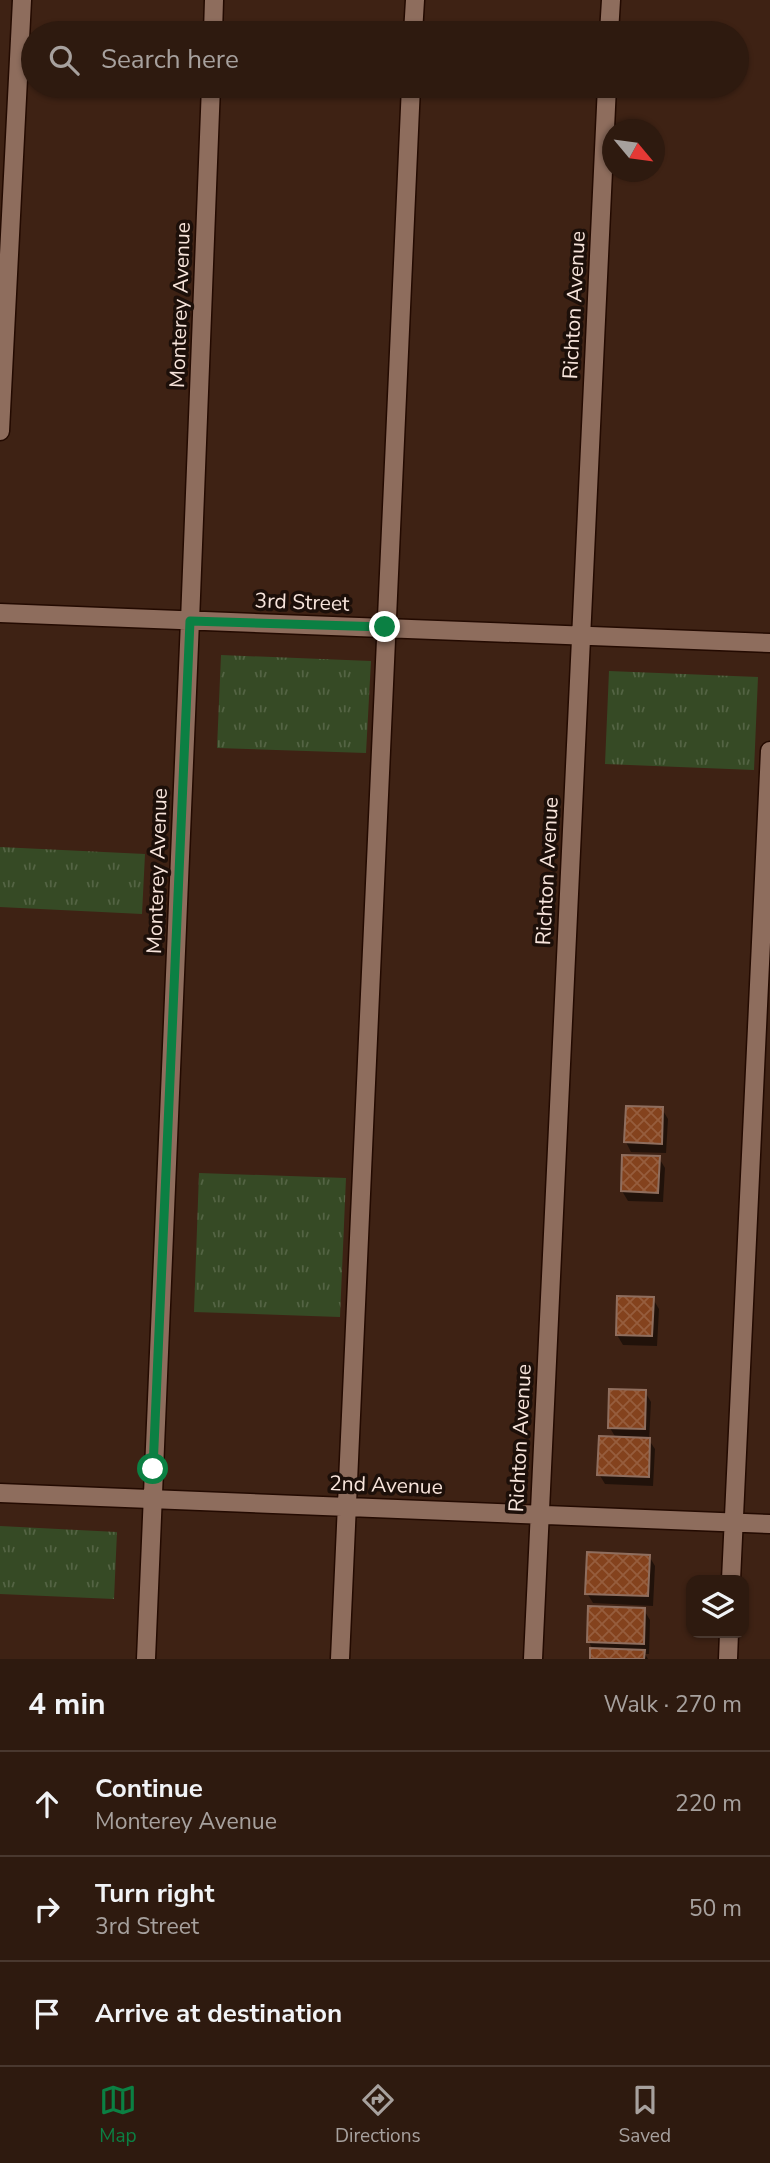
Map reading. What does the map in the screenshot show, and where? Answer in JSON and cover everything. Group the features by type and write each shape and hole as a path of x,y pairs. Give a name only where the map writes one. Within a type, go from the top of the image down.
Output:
{"street":[{"path":"0,431 22,0"},
{"path":"213,21 214,0"},
{"path":"414,21 415,0"},
{"path":"610,21 611,0"},
{"name":"Monterey Avenue","path":"146,1659 211,98"},
{"path":"340,1659 410,98"},
{"name":"Richton Avenue","path":"533,1659 606,98"},
{"name":"3rd Street","path":"0,613 770,643"},
{"path":"731,1575 770,751"},
{"name":"2nd Avenue","path":"0,1493 770,1524"},
{"path":"728,1659 729,1638"}],"green space":[{"path":"221,655 371,661 366,753 217,748"},
{"path":"609,671 758,677 754,770 605,764"},
{"path":"0,847 145,854 142,914 0,907"},
{"path":"199,1173 346,1178 340,1317 194,1312"},
{"path":"0,1526 117,1532 114,1599 0,1594"}],"building":[{"path":"626,1106 663,1107 662,1144 624,1142"},
{"path":"622,1155 660,1156 658,1193 621,1191"},
{"path":"617,1296 654,1297 652,1336 616,1335"},
{"path":"609,1389 646,1390 645,1429 608,1428"},
{"path":"599,1436 650,1438 649,1477 597,1475"},
{"path":"587,1552 650,1555 648,1596 585,1594"},
{"path":"588,1606 645,1608 644,1644 587,1642"},
{"path":"590,1648 645,1650 644,1659 590,1659"}],"route":[{"path":"153,1469 190,621 385,627"}]}
